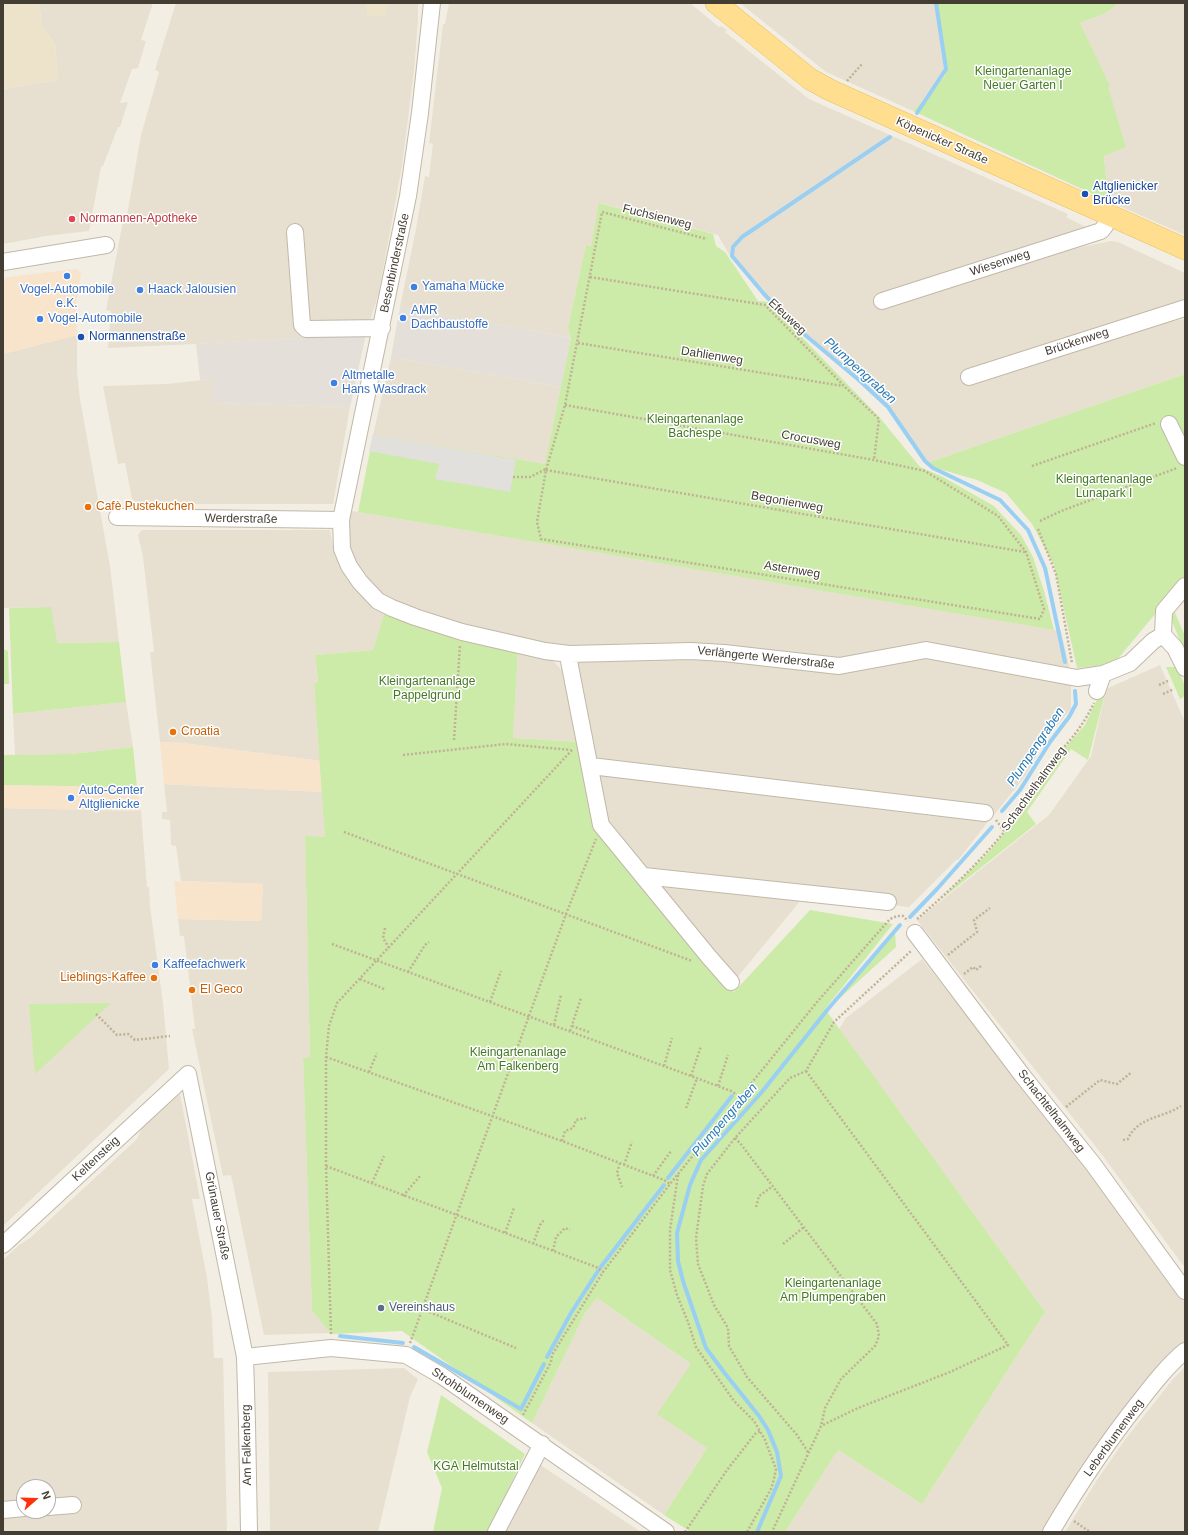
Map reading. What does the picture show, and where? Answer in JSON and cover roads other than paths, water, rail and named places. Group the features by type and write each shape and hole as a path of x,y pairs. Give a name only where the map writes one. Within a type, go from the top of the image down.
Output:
{"main road":[{"name":"Köpenicker Straße","path":"716,3 810,79 830,90 1185,249"}],"street":[{"name":"Besenbinderstraße","path":"341,520 382,328 408,196 420,113 432,3"},
{"name":"Wiesenweg","path":"882,301 1100,231 1105,226 1110,216"},
{"path":"295,232 302,325 306,329 382,328"},
{"path":"3,262 106,245"},
{"name":"Brückenweg","path":"969,377 1185,308"},
{"path":"1170,424 1181,462"},
{"name":"Werderstraße","path":"117,517 341,520"},
{"name":"Verlängerte Werderstraße","path":"341,520 342,549 349,566 360,582 378,601 409,615 462,632 545,651 569,654 691,651 724,653 839,666 926,650 1075,677 1103,674 1130,663 1153,641 1163,635"},
{"path":"1185,586 1164,611 1163,635 1175,648 1185,668"},
{"path":"569,654 579,749 591,766 601,825 731,982"},
{"path":"1097,691 1103,674"},
{"path":"591,766 985,813"},
{"path":"644,876 888,902"},
{"name":"Schachtelhalmweg","path":"916,933 1022,1075 1093,1164 1185,1291"},
{"name":"Keltensteig","path":"4,1243 188,1074"},
{"name":"Grünauer Straße","path":"188,1074 245,1358"},
{"name":"Strohblumenweg","path":"245,1358 331,1348 406,1355 442,1376 516,1428 542,1444 666,1532"},
{"name":"Leberblumenweg","path":"1051,1532 1068,1502 1117,1430 1160,1376 1185,1351"},
{"name":"Am Falkenberg","path":"245,1358 248,1423 249,1532"},
{"path":"496,1532 542,1444"},
{"path":"56,1506 73,1505"},
{"path":"3,1510 16,1509"}],"waterway":[{"name":"Plumpengraben","path":"917,113 946,69 936,3"},
{"name":"Plumpengraben","path":"890,137 742,237 733,247 732,256 764,294 798,329 860,381 888,407 925,461 933,468 1000,500 1028,530 1045,568 1065,662"},
{"name":"Plumpengraben","path":"1002,811 1020,790 1050,742 1069,717 1076,704 1075,691"},
{"name":"Plumpengraben","path":"910,917 992,827"},
{"name":"Plumpengraben","path":"757,1532 781,1476 777,1452 768,1430 759,1416 706,1348 683,1281 678,1261 677,1233 690,1185 701,1160 761,1093 828,1009 900,925"},
{"path":"668,1178 732,1096"},
{"path":"600,1268 664,1185"},
{"path":"547,1357 571,1313 598,1271"},
{"path":"340,1336 403,1343"},
{"path":"414,1347 521,1409 544,1364"}],"place":[{"name":"Altglienicker Brücke","path":"1085,194"},
{"name":"Normannen-Apotheke","path":"72,219"},
{"name":"Vogel-Automobile e.K.","path":"67,276"},
{"name":"Yamaha Mücke","path":"414,287"},
{"name":"Haack Jalousien","path":"140,290"},
{"name":"AMR Dachbaustoffe","path":"403,318"},
{"name":"Vogel-Automobile","path":"40,319"},
{"name":"Normannenstraße","path":"81,337"},
{"name":"Altmetalle Hans Wasdrack","path":"334,383"},
{"name":"Cafè Pustekuchen","path":"88,507"},
{"name":"Croatia","path":"173,732"},
{"name":"Auto-Center Altglienicke","path":"71,798"},
{"name":"Kaffeefachwerk","path":"155,965"},
{"name":"Lieblings-Kaffee","path":"154,978"},
{"name":"El Geco","path":"192,990"},
{"name":"Vereinshaus","path":"381,1308"}],"park label":[{"name":"Kleingartenanlage Neuer Garten I","path":"1023,79"},
{"name":"Kleingartenanlage Bachespe","path":"695,427"},
{"name":"Kleingartenanlage Lunapark I","path":"1104,487"},
{"name":"Kleingartenanlage Pappelgrund","path":"427,689"},
{"name":"Kleingartenanlage Am Falkenberg","path":"518,1060"},
{"name":"Kleingartenanlage Am Plumpengraben","path":"833,1291"},
{"name":"KGA Helmutstal","path":"476,1467"}]}
